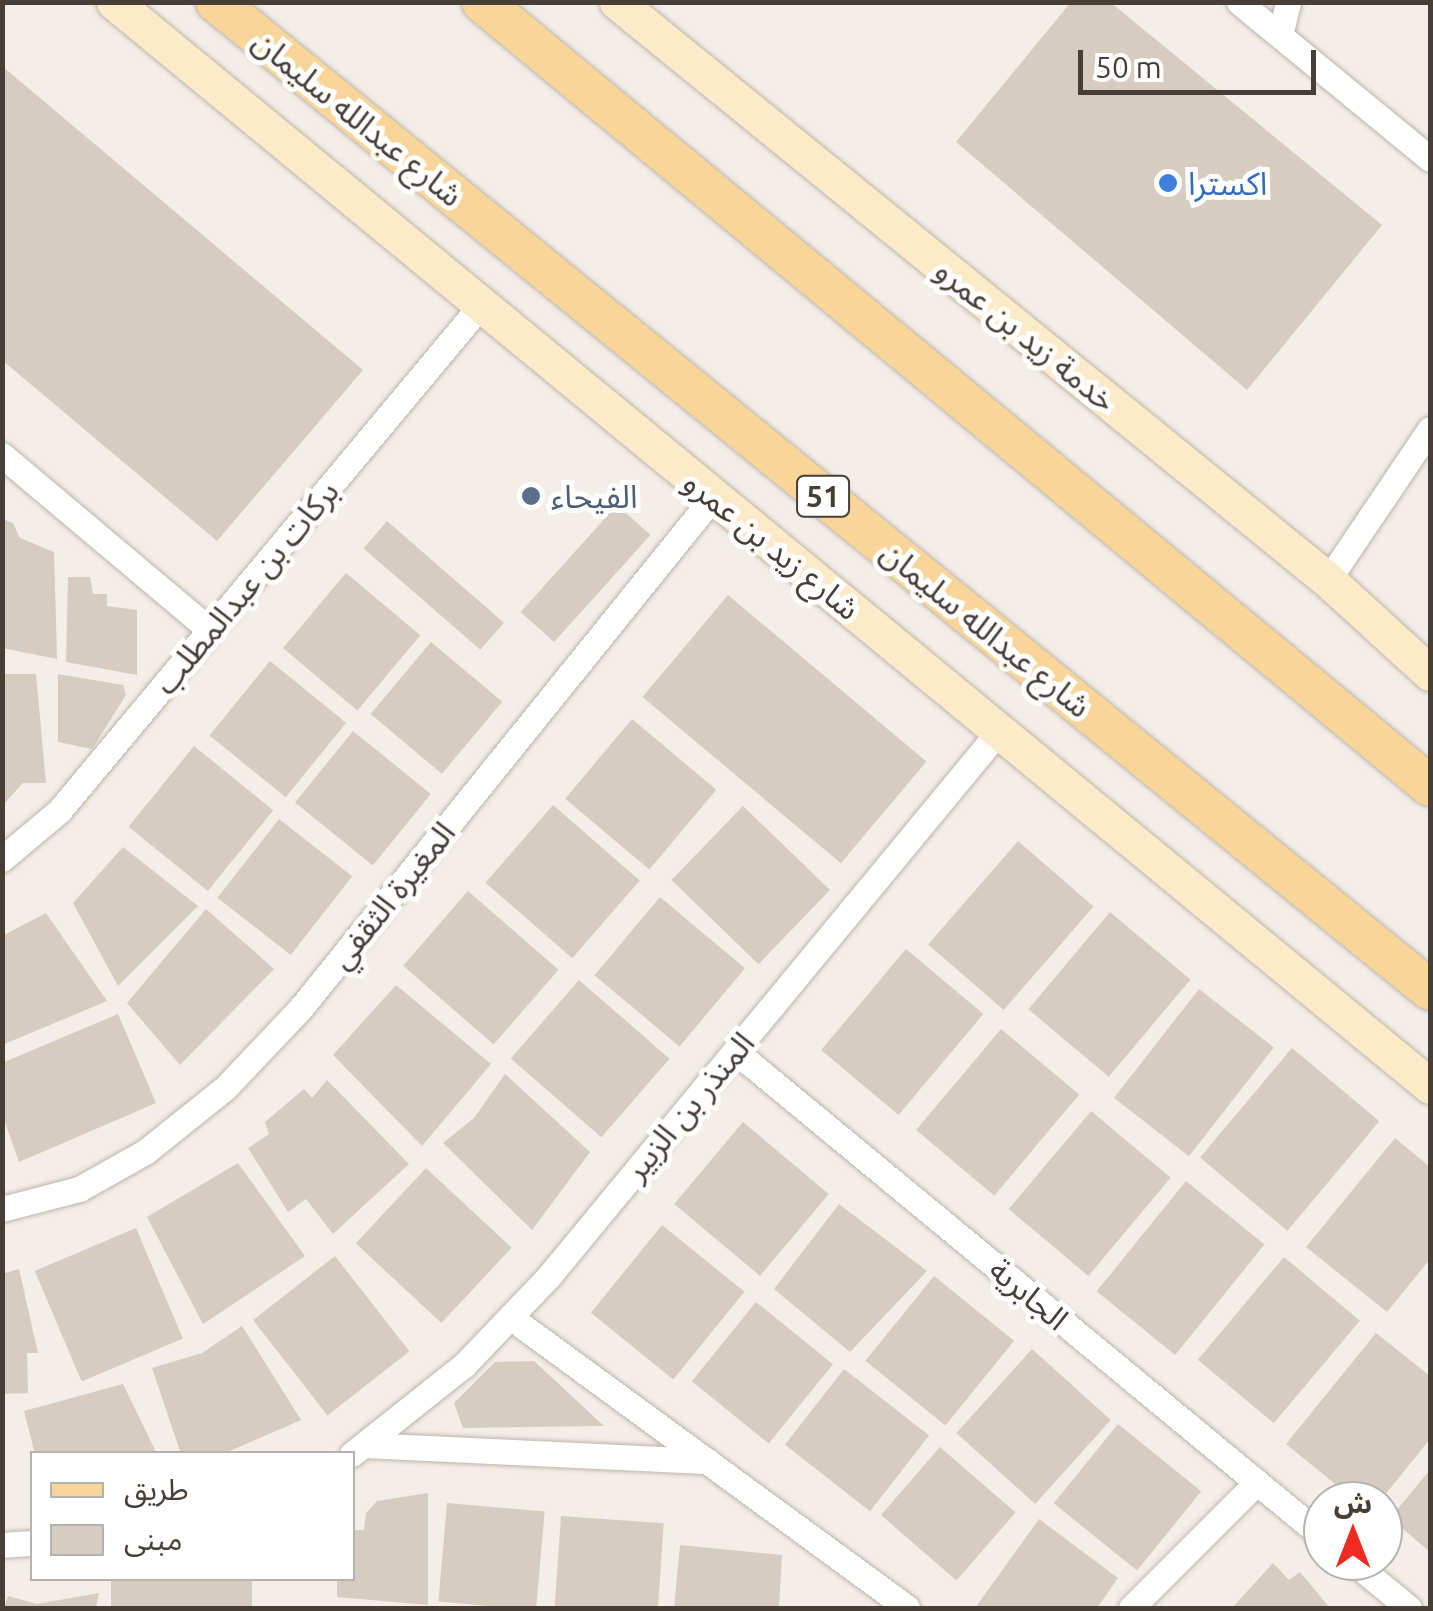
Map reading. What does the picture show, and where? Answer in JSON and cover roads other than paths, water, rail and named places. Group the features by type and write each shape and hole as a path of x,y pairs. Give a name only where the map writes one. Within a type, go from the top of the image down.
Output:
{"main road":[{"name":"شارع زيد بن عمرو","path":"114,2 1430,1086"},
{"name":"شارع عبدالله سليمان","path":"216,2 1430,990"},
{"path":"482,2 1430,786"},
{"name":"خدمة زيد بن عمرو","path":"617,2 1328,580 1430,673"}],"street":[{"path":"1240,2 1430,159"},
{"path":"1280,36 1288,2"},
{"name":"بركات بن عبدالمطلب","path":"2,860 59,811 481,305"},
{"path":"1328,580 1430,428"},
{"path":"2,455 210,630"},
{"name":"المغيرة الثقفي","path":"2,1209 79,1189 145,1152 225,1088 300,1008 713,496"},
{"name":"المنذر بن الزبير","path":"359,1449 464,1365 510,1317 999,732"},
{"name":"الجابرية","path":"735,1050 1303,1520"},
{"path":"510,1317 907,1608"},
{"path":"359,1449 708,1461"},
{"path":"1131,1608 1257,1482"},
{"path":"2,1544 30,1543"},
{"path":"1376,1581 1409,1608"}],"place":[{"name":"اكسترا","path":"1168,183"},
{"name":"الفيحاء","path":"531,496"}]}
